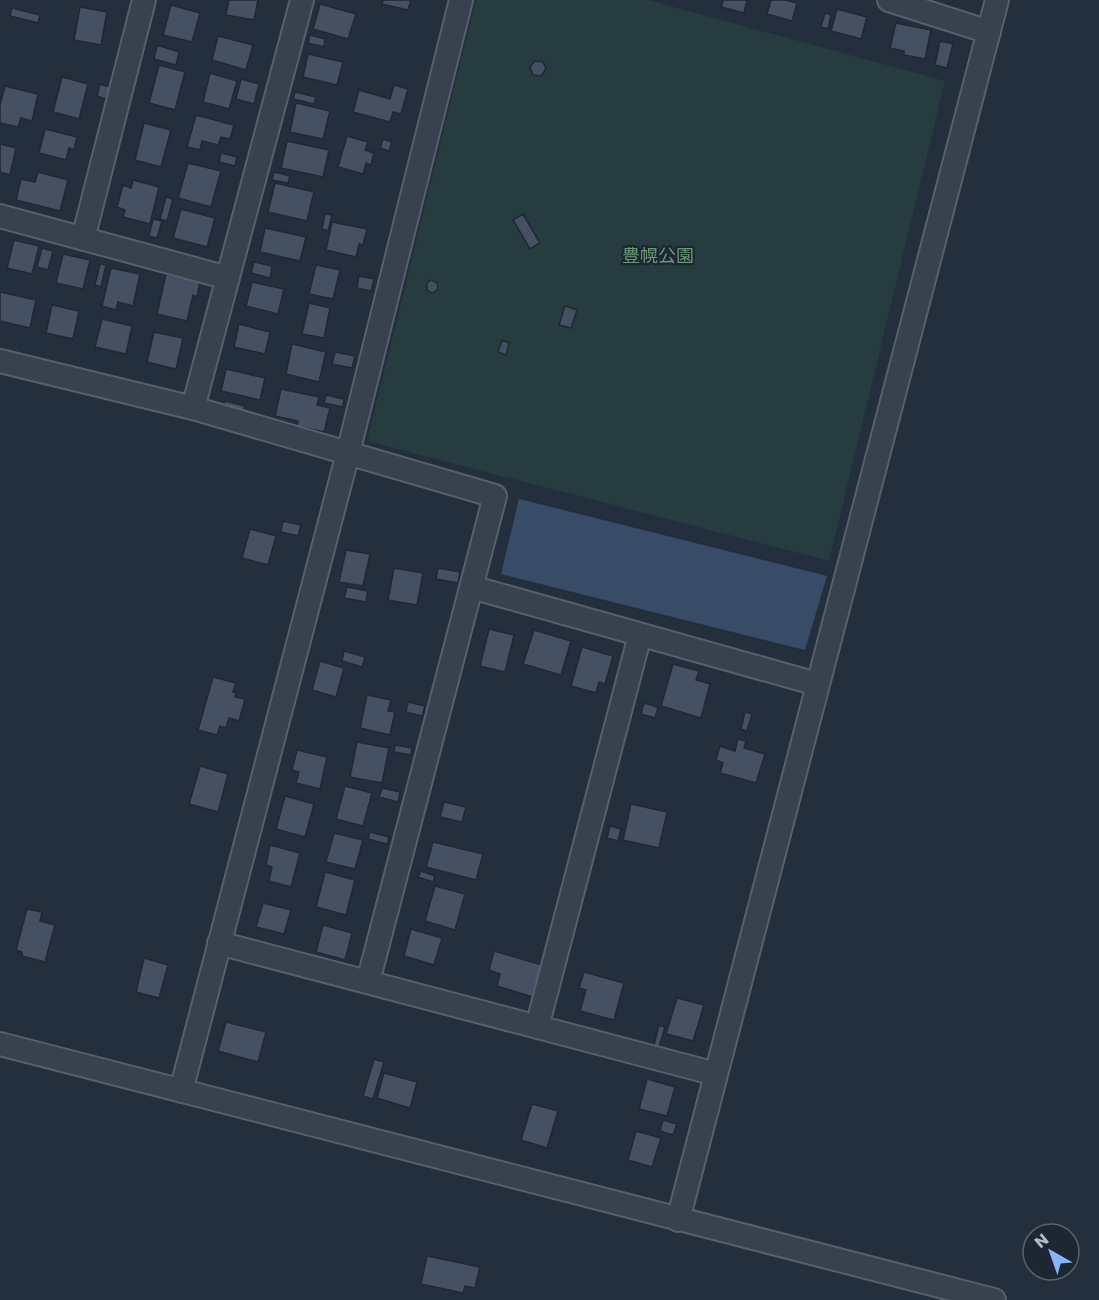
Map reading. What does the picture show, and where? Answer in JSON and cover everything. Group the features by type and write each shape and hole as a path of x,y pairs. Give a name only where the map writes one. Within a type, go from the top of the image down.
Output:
{"street":[{"path":"82,239 144,0"},
{"path":"193,408 302,0"},
{"path":"181,1091 348,453 461,0"},
{"path":"889,0 989,32"},
{"path":"678,1220 997,0"},
{"path":"0,216 228,278"},
{"path":"0,361 193,408 495,496 368,982"},
{"path":"471,588 817,684"},
{"path":"537,1027 640,635"},
{"path":"219,943 716,1074"},
{"path":"0,1044 994,1300"}],"green space":[{"name":"豊幌公園","path":"476,0 648,0 945,81 829,561 367,441"}],"water":[{"path":"519,499 827,576 805,650 501,574"}],"building":[{"path":"229,0 258,0 254,20 226,15"},
{"path":"383,0 411,0 408,10 382,4"},
{"path":"723,0 747,0 744,13 721,7"},
{"path":"771,0 797,3 792,21 767,14"},
{"path":"320,4 356,14 348,39 313,29"},
{"path":"171,5 200,13 192,42 163,35"},
{"path":"80,7 107,12 101,45 74,40"},
{"path":"12,8 40,15 38,23 10,16"},
{"path":"837,9 867,17 861,39 831,31"},
{"path":"825,13 831,15 828,29 821,27"},
{"path":"896,23 931,30 925,59 904,55 904,51 890,48"},
{"path":"310,35 325,39 324,47 308,43"},
{"path":"218,36 253,45 246,70 212,60"},
{"path":"940,41 953,44 947,68 935,65"},
{"path":"157,45 179,52 176,65 154,59"},
{"path":"308,54 343,62 337,85 303,77"},
{"path":"535,61 543,62 546,69 541,76 533,75 530,67"},
{"path":"159,65 185,72 175,110 149,103"},
{"path":"210,73 237,81 229,109 203,102"},
{"path":"62,77 88,84 79,119 53,112"},
{"path":"241,79 259,84 254,104 236,99"},
{"path":"100,84 110,87 106,99 97,96"},
{"path":"394,85 408,89 401,114 393,112 390,122 353,112 359,90 390,99"},
{"path":"5,86 38,94 32,121 21,118 18,127 0,123 0,105"},
{"path":"295,92 316,97 314,104 293,99"},
{"path":"296,103 330,111 323,139 290,132"},
{"path":"196,115 234,125 230,139 221,137 218,145 202,141 200,150 187,147"},
{"path":"144,123 171,130 161,167 135,160"},
{"path":"45,129 77,137 74,150 69,148 66,160 39,153"},
{"path":"347,136 368,142 365,150 374,153 371,165 366,163 363,174 338,167"},
{"path":"383,139 392,142 389,151 380,148"},
{"path":"287,141 329,150 323,177 281,168"},
{"path":"0,144 16,148 10,175 0,172"},
{"path":"221,153 237,157 235,166 219,162"},
{"path":"188,163 221,171 211,207 178,198"},
{"path":"38,172 68,180 60,211 16,200 21,179 35,182"},
{"path":"274,172 290,176 288,183 272,180"},
{"path":"133,180 159,187 150,224 123,217 125,210 117,207 123,185 131,188"},
{"path":"275,183 314,192 307,221 268,212"},
{"path":"166,197 173,199 167,221 160,219"},
{"path":"181,209 215,218 207,247 173,238"},
{"path":"325,214 332,215 328,231 322,229"},
{"path":"523,214 540,243 530,249 513,220"},
{"path":"153,219 162,221 157,238 149,236"},
{"path":"332,222 367,229 363,245 359,244 356,257 326,250"},
{"path":"265,228 306,237 300,261 260,252"},
{"path":"14,240 39,246 32,274 7,268"},
{"path":"42,248 53,251 48,270 37,267"},
{"path":"63,254 90,260 83,289 56,283"},
{"path":"254,262 272,266 270,278 251,273"},
{"path":"100,264 106,265 101,287 95,285"},
{"path":"316,265 340,270 333,299 309,294"},
{"path":"111,268 140,274 133,306 118,302 116,310 102,306"},
{"path":"166,274 200,282 197,297 193,295 187,321 157,314"},
{"path":"359,276 374,279 371,291 357,288"},
{"path":"431,280 437,283 438,289 432,293 427,290 427,283"},
{"path":"252,282 284,289 278,314 246,306"},
{"path":"0,292 36,300 30,328 0,321"},
{"path":"309,303 330,308 324,338 302,334"},
{"path":"52,305 79,311 73,339 46,333"},
{"path":"565,306 577,310 571,328 559,325"},
{"path":"102,319 132,326 126,354 95,347"},
{"path":"239,324 270,332 265,354 234,347"},
{"path":"154,332 183,338 176,369 147,362"},
{"path":"502,340 509,343 506,355 498,352"},
{"path":"292,344 326,352 319,382 286,374"},
{"path":"335,352 355,356 352,368 332,364"},
{"path":"226,369 265,378 260,400 221,391"},
{"path":"281,389 319,397 317,405 330,408 324,432 297,426 298,421 275,416"},
{"path":"326,395 344,399 343,407 324,403"},
{"path":"225,401 245,406 243,412 223,407"},
{"path":"283,521 301,525 298,536 281,532"},
{"path":"250,529 276,536 268,565 242,558"},
{"path":"346,550 370,554 363,586 339,582"},
{"path":"394,568 423,573 417,605 388,600"},
{"path":"438,568 460,572 458,583 436,579"},
{"path":"347,587 368,591 366,602 344,598"},
{"path":"489,629 514,635 505,672 480,666"},
{"path":"534,630 571,641 561,675 523,664"},
{"path":"582,647 613,656 605,684 599,682 596,693 571,686"},
{"path":"344,651 365,657 362,667 342,661"},
{"path":"320,661 344,668 336,697 312,690"},
{"path":"673,664 699,671 696,680 710,684 701,718 661,706"},
{"path":"213,677 236,683 233,692 236,693 235,697 245,699 239,721 229,718 226,728 220,726 217,735 198,730"},
{"path":"367,695 391,700 388,711 395,712 390,735 360,728"},
{"path":"408,702 425,706 422,716 406,712"},
{"path":"644,703 658,707 655,718 641,714"},
{"path":"745,712 752,714 747,731 741,729"},
{"path":"738,739 746,741 744,748 765,754 756,783 720,773 723,763 716,760 720,746 735,751"},
{"path":"357,742 389,748 382,783 350,777"},
{"path":"395,745 412,748 411,755 394,752"},
{"path":"297,750 327,757 320,789 296,783 299,772 292,770"},
{"path":"200,766 228,774 218,812 189,804"},
{"path":"345,786 372,793 363,826 336,819"},
{"path":"382,788 400,792 398,802 379,797"},
{"path":"285,796 314,804 305,837 276,829"},
{"path":"444,802 466,807 462,822 440,817"},
{"path":"631,804 667,812 659,848 623,840"},
{"path":"610,826 621,829 618,841 607,838"},
{"path":"370,832 389,837 387,844 368,839"},
{"path":"334,833 363,840 355,869 326,862"},
{"path":"433,842 483,854 476,880 426,867"},
{"path":"270,845 300,853 291,887 269,881 272,867 266,865"},
{"path":"421,871 435,876 433,882 418,877"},
{"path":"325,872 355,880 346,915 316,907"},
{"path":"435,886 465,894 455,930 425,921"},
{"path":"263,903 291,910 284,934 256,927"},
{"path":"27,909 42,912 40,921 55,925 45,962 22,956 22,952 16,950"},
{"path":"323,925 352,933 345,960 316,952"},
{"path":"411,929 442,938 434,965 404,956"},
{"path":"494,951 542,965 533,997 497,986 500,974 489,970"},
{"path":"144,958 168,965 159,998 136,992"},
{"path":"584,972 624,983 614,1020 580,1011 586,990 579,988"},
{"path":"677,998 704,1005 693,1041 666,1034"},
{"path":"226,1022 266,1032 258,1062 218,1051"},
{"path":"659,1025 665,1027 659,1047 654,1045"},
{"path":"374,1059 384,1062 373,1099 363,1096"},
{"path":"384,1073 417,1082 410,1108 377,1098"},
{"path":"647,1079 675,1087 667,1116 639,1109"},
{"path":"532,1104 558,1111 547,1148 521,1140"},
{"path":"663,1120 677,1124 673,1135 660,1131"},
{"path":"636,1131 661,1138 652,1167 628,1160"},
{"path":"427,1256 480,1267 475,1288 465,1286 463,1293 421,1284"}]}
